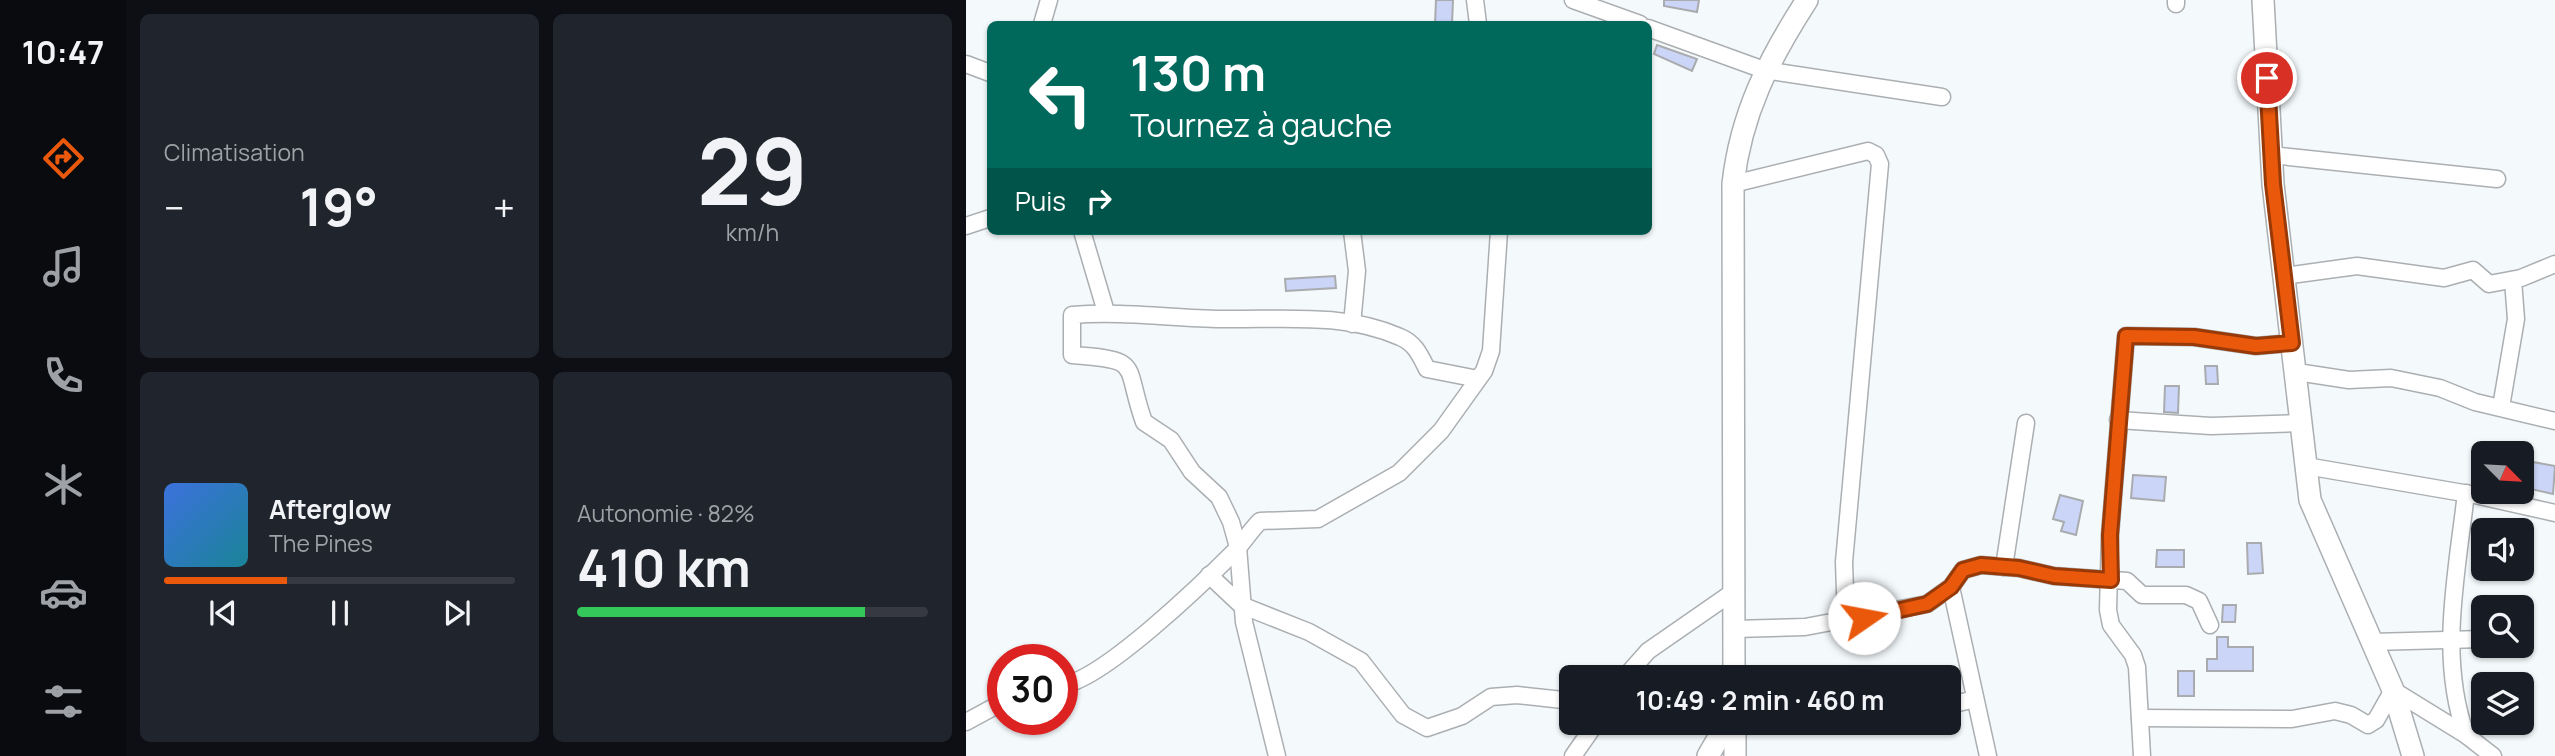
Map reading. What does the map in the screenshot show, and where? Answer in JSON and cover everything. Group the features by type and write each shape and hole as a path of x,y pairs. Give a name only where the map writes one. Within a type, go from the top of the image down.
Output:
{"street":[{"path":"1043,21 1049,0"},
{"path":"1475,0 1478,21"},
{"path":"1734,665 1733,184 1744,122 1765,70 1807,0"},
{"path":"2263,0 2271,155 2310,500 2393,690 2413,756"},
{"path":"1579,1 1632,21"},
{"path":"1652,29 1765,70 1942,97"},
{"path":"966,64 987,72"},
{"path":"1733,184 1868,150 1876,155 1880,164 1844,562 1846,621"},
{"path":"2271,155 2497,179"},
{"path":"966,226 987,219"},
{"path":"1083,235 1106,312"},
{"path":"1352,235 1357,271 1352,324"},
{"path":"1078,682 1100,671 1209,575 1261,521 1318,519 1399,473 1441,431 1478,379 1491,351 1499,235"},
{"path":"2284,276 2357,266 2444,278 2473,270 2489,284 2513,280 2555,264"},
{"path":"2501,407 2516,319 2513,280"},
{"path":"1277,756 1241,605 1238,547 1219,497 1192,472 1171,440 1144,422 1129,369 1123,362 1107,357 1072,355 1072,315 1106,312 1219,319 1338,319 1401,337 1416,347 1427,369 1478,379"},
{"path":"2143,756 2137,667 2133,655 2111,625 2108,610 2111,580 2110,535 2126,336 2194,337 2256,346 2292,343"},
{"path":"2297,372 2349,380 2390,378 2441,388 2474,402 2555,421"},
{"path":"2118,421 2211,426 2302,423"},
{"path":"2004,567 2026,423"},
{"path":"2306,466 2466,493 2555,513"},
{"path":"2466,493 2450,639 2455,705 2466,734"},
{"path":"1734,629 1805,627 1927,604 1951,587 1963,570 1981,565 2054,576 2127,581 2142,595 2186,595 2199,601 2210,625"},
{"path":"1209,575 1241,605 1309,632 1361,661 1404,715 1427,728 1462,716 1491,697 1517,695 1559,700"},
{"path":"1951,587 1988,756"},
{"path":"1636,665 1648,651 1733,592"},
{"path":"2372,642 2471,639"},
{"path":"2140,718 2292,719 2335,711 2351,715 2368,725 2376,720 2393,690"},
{"path":"2393,690 2466,734 2494,756"},
{"path":"1961,702 1975,699"},
{"path":"966,722 987,711"},
{"path":"1573,756 1588,735"},
{"path":"1708,756 1720,735"},
{"path":"1735,735 1735,756"}],"building":[{"path":"1436,0 1453,0 1452,21 1435,21"},
{"path":"1664,0 1699,0 1697,12 1664,6"},
{"path":"1657,45 1697,59 1692,71 1654,54"},
{"path":"1335,276 1336,288 1286,291 1285,279"},
{"path":"2205,366 2217,366 2218,384 2206,384"},
{"path":"2165,386 2179,386 2178,413 2164,412"},
{"path":"2534,462 2555,466 2553,494 2534,490"},
{"path":"2133,475 2166,477 2164,501 2131,498"},
{"path":"2060,495 2083,501 2076,535 2061,531 2064,522 2053,519"},
{"path":"2247,543 2261,543 2263,573 2248,574"},
{"path":"2157,550 2184,550 2184,567 2156,567"},
{"path":"2223,605 2236,605 2235,622 2222,622"},
{"path":"2217,637 2228,637 2228,647 2253,647 2253,671 2207,671 2207,659 2217,659"},
{"path":"2178,671 2194,671 2194,696 2178,696"}],"route":[{"path":"1864,618 1927,604 1951,587 1963,570 1981,565 2019,568 2054,576 2111,580 2110,535 2126,336 2194,337 2256,346 2292,343 2273,184 2267,78"}]}
